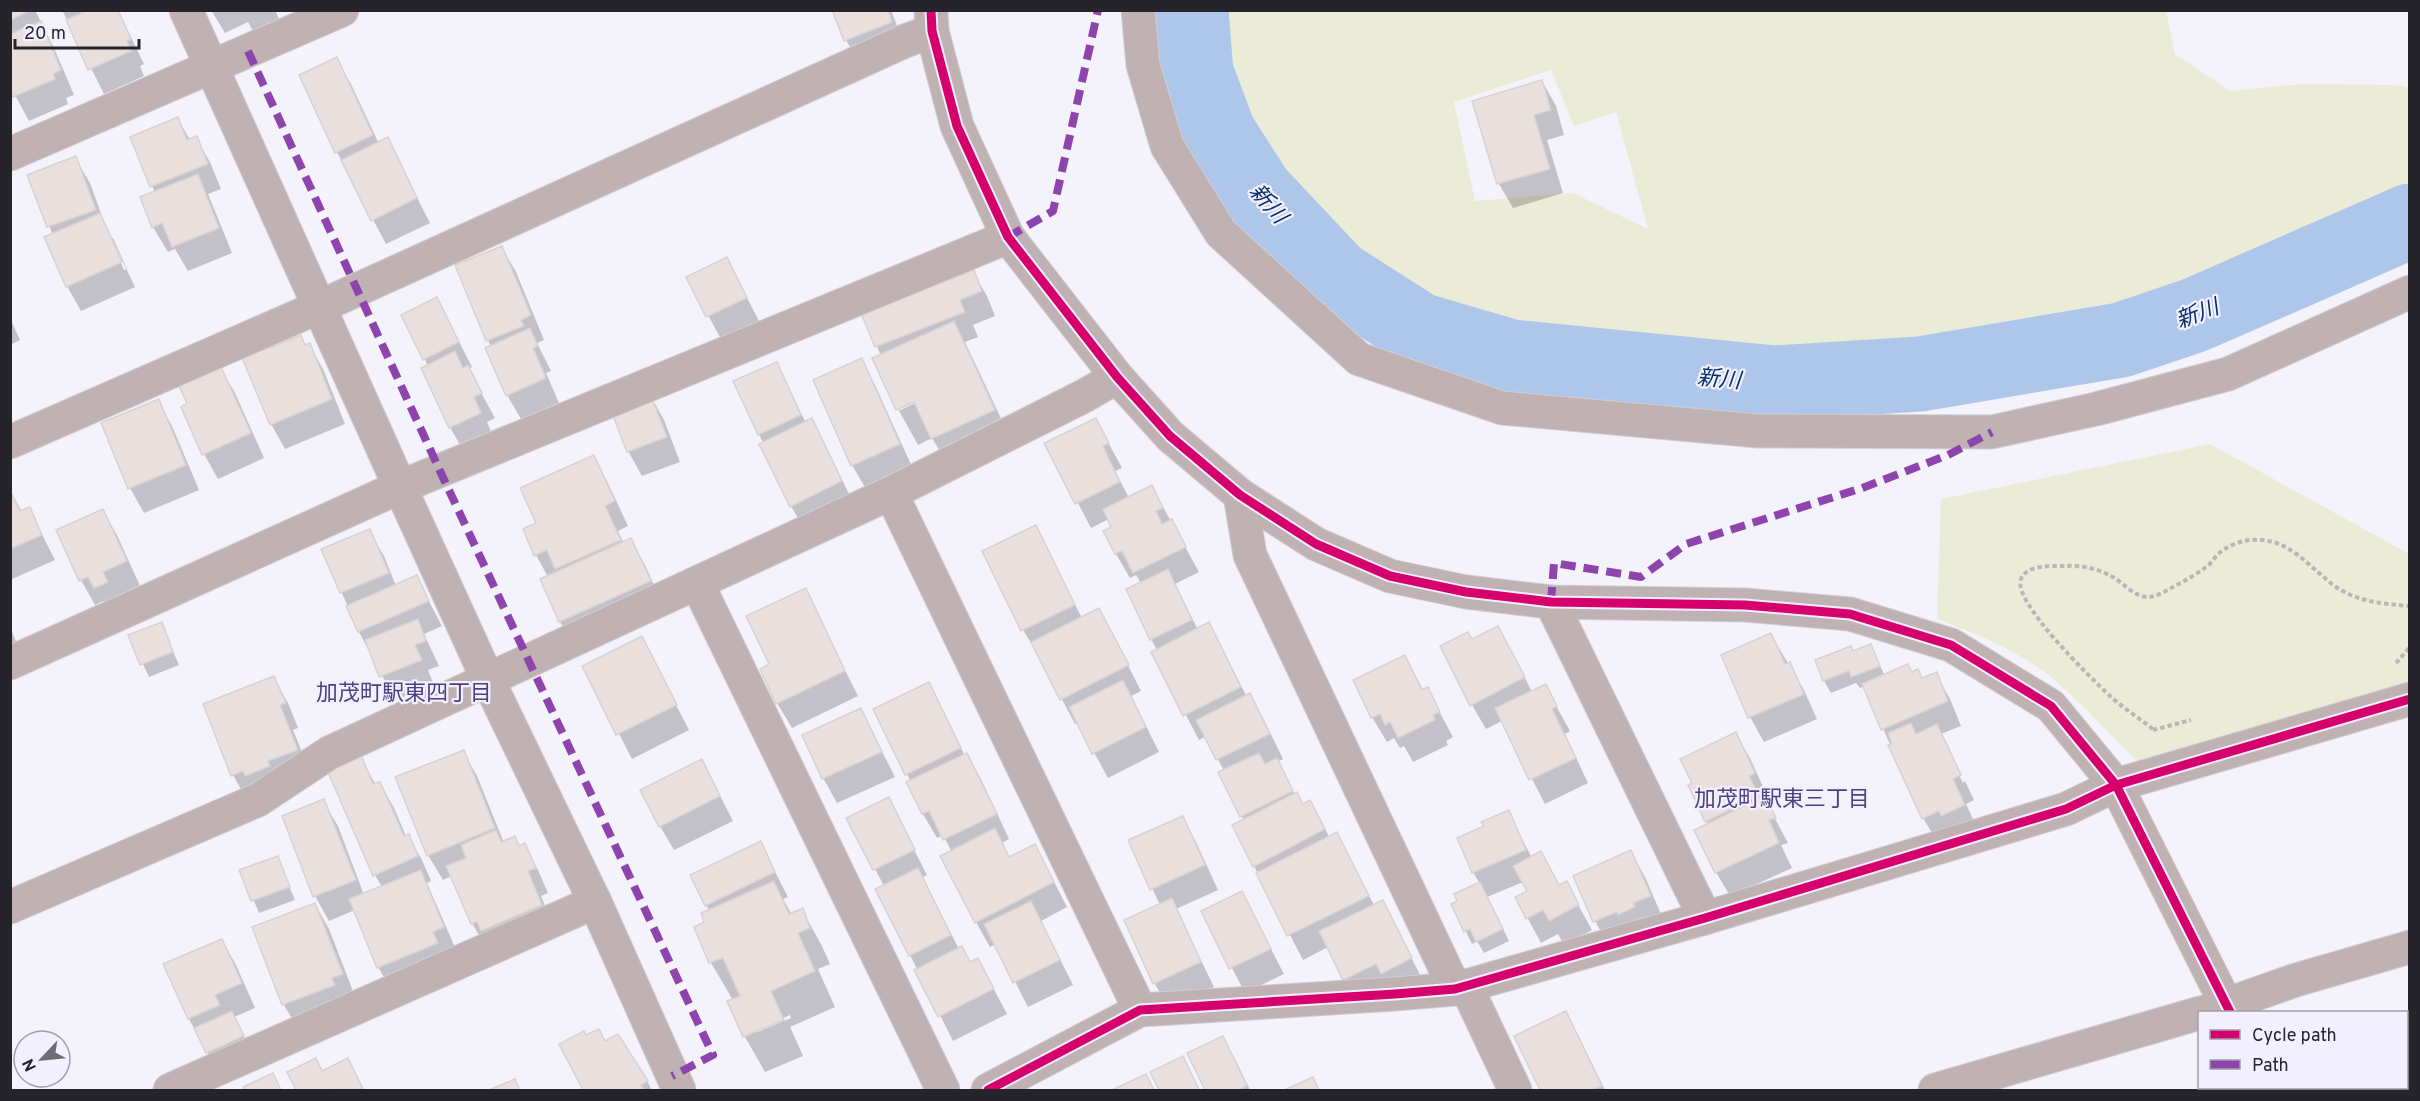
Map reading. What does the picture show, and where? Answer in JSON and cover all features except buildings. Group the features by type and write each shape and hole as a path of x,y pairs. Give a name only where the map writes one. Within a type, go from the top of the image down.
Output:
{"street":[{"path":"186,10 400,488 488,680 595,902 679,1090"},
{"path":"10,154 342,10"},
{"path":"1138,10 1143,65 1167,146 1221,233 1359,359 1502,408 1758,431 1992,432 2096,409 2228,374 2409,292"},
{"path":"10,442 319,306 906,40 932,21 957,126 1008,237 1117,377 1170,436 1240,495 1316,544 1390,576 1466,592 1551,602 1745,605 1850,614 1951,645 2051,706 2116,785 2215,1011 2296,980 2409,947"},
{"path":"10,663 400,488 1008,237"},
{"path":"10,907 258,800 329,753 891,493 1084,396 1117,377"},
{"path":"891,493 1140,1010"},
{"path":"1240,495 1250,555 1460,987 1515,1090"},
{"path":"697,583 943,1090"},
{"path":"1551,602 1705,918"},
{"path":"988,1090 1140,1010 1395,994 1460,987 1705,918 2066,809 2116,785 2409,699"},
{"path":"170,1090 595,902"},
{"path":"1935,1090 2198,1016"}],"path":[{"path":"2153,729 2111,698 2053,638 2027,603 2021,589 2021,580 2026,573 2034,568 2069,566 2091,569 2111,576 2142,596 2150,597 2185,581 2208,566 2228,547 2255,539 2283,546 2335,586 2352,596 2376,603 2409,606"}],"green space":[{"path":"1216,11 2166,11 2175,54 2230,91 2302,84 2396,85 2409,88 2409,209 2150,321 2018,350 1850,366 1620,360 1416,317 1320,233 1223,84","holes":["1551,70 1574,126 1616,112 1648,229 1573,193 1475,201 1454,102"]},
{"path":"2210,444 2409,554 2409,686 2142,765 2076,699 2039,668 1997,644 1937,619 1941,499"}],"waterway":[{"name":"新川","path":"1191,10 1196,73 1219,134 1256,192 1336,277 1419,330 1511,357 1775,383 1920,374 2121,340 2195,315 2410,221"}],"marked path":[{"path":"1008,237 1053,211 1098,10"},
{"path":"248,51 440,471 713,1055 672,1076"},
{"path":"1551,602 1554,563 1641,577 1686,544 1862,488 1948,455 1992,432"}],"cycle path":[{"path":"931,10 932,31 957,126 1008,237 1117,377 1170,436 1240,495 1316,544 1390,576 1466,592 1551,602 1745,605 1850,614 1951,645 2051,706 2116,785 2229,1011"},
{"path":"988,1090 1140,1010 1455,989 1705,918 2066,809 2116,785 2410,699"}],"district":[{"name":"加茂町駅東四丁目","path":"404,692"},
{"name":"加茂町駅東三丁目","path":"1782,798"}]}
